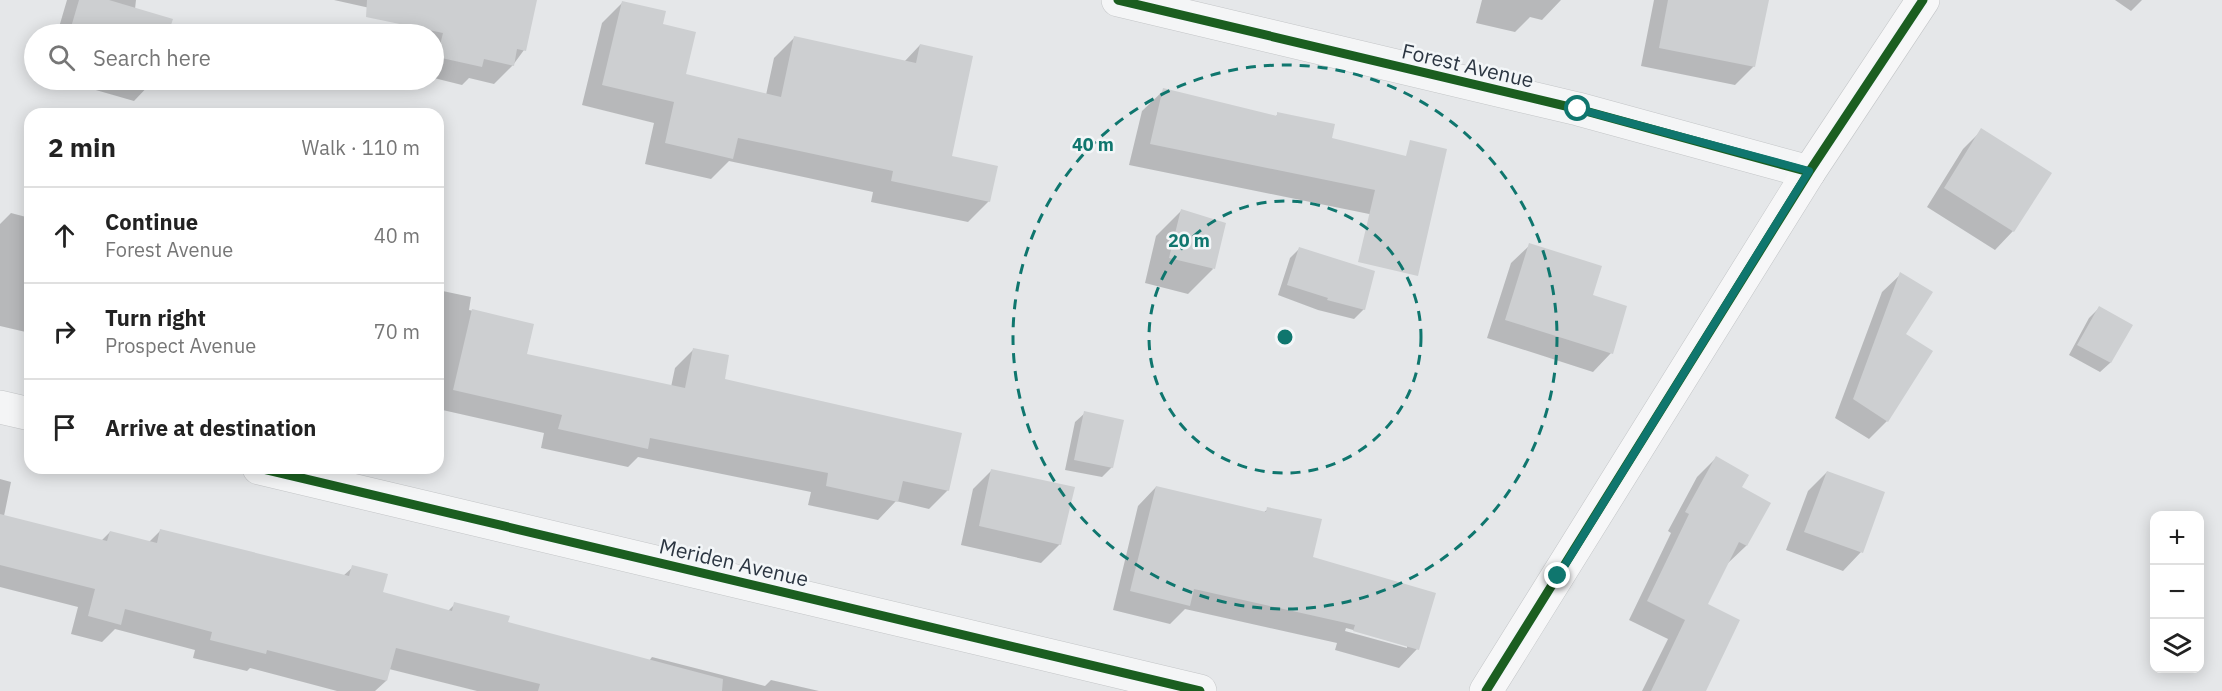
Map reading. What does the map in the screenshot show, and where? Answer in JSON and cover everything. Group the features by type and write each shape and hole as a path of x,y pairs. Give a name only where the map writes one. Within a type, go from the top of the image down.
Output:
{"street":[{"name":"Forest Avenue","path":"1118,0 1578,109 1809,171"},
{"path":"1486,691 1809,171 1923,0"},
{"path":"0,407 24,413"},
{"name":"Meriden Avenue","path":"284,474 1200,691"}],"building":[{"path":"79,0 109,0 173,19 171,24 72,24"},
{"path":"367,0 537,0 526,51 517,49 514,66 484,59 482,67 444,59 444,24 400,24 366,17"},
{"path":"1668,0 1769,0 1755,67 1659,48"},
{"path":"622,1 666,11 663,24 696,32 686,74 781,97 794,36 916,63 920,44 973,56 952,156 998,166 990,202 891,181 893,171 738,138 733,159 665,143 674,102 602,85"},
{"path":"1163,88 1277,116 1277,112 1335,124 1332,138 1406,156 1410,140 1447,149 1418,276 1358,262 1375,190 1150,144"},
{"path":"1981,128 2052,173 2014,232 1944,188"},
{"path":"1181,209 1226,223 1215,269 1169,258"},
{"path":"1529,243 1602,266 1593,295 1627,306 1613,354 1505,320"},
{"path":"1299,247 1375,271 1365,310 1327,300 1328,298 1287,285"},
{"path":"1900,272 1933,292 1906,334 1933,351 1888,422 1853,399"},
{"path":"2099,306 2133,325 2111,363 2077,345"},
{"path":"472,309 534,324 527,354 685,388 693,348 729,355 725,379 962,433 949,491 903,481 898,502 826,486 828,473 650,438 648,449 558,429 562,415 453,390"},
{"path":"1084,411 1124,420 1113,468 1074,460"},
{"path":"1716,456 1749,475 1742,487 1771,503 1747,546 1739,542 1708,604 1740,620 1706,691 1651,691 1685,620 1647,601 1689,514 1685,512"},
{"path":"991,469 1075,487 1061,545 979,526"},
{"path":"1827,471 1885,492 1863,553 1804,532"},
{"path":"1156,486 1266,512 1267,507 1322,519 1313,557 1436,593 1419,650 1353,631 1355,625 1194,589 1190,606 1130,591"},
{"path":"0,514 107,541 110,531 157,543 160,529 349,576 352,565 388,574 383,592 452,611 454,602 510,616 508,622 723,679 722,691 538,691 540,684 396,648 387,681 267,650 266,654 210,640 212,632 125,609 121,625 88,616 95,589 0,565"}],"cycle path":[{"path":"1118,0 1578,109 1809,172"},
{"path":"1486,691 1809,172 1923,0"},
{"path":"284,474 1200,691"}],"route":[{"path":"1558,576 1809,171 1578,109"}]}
